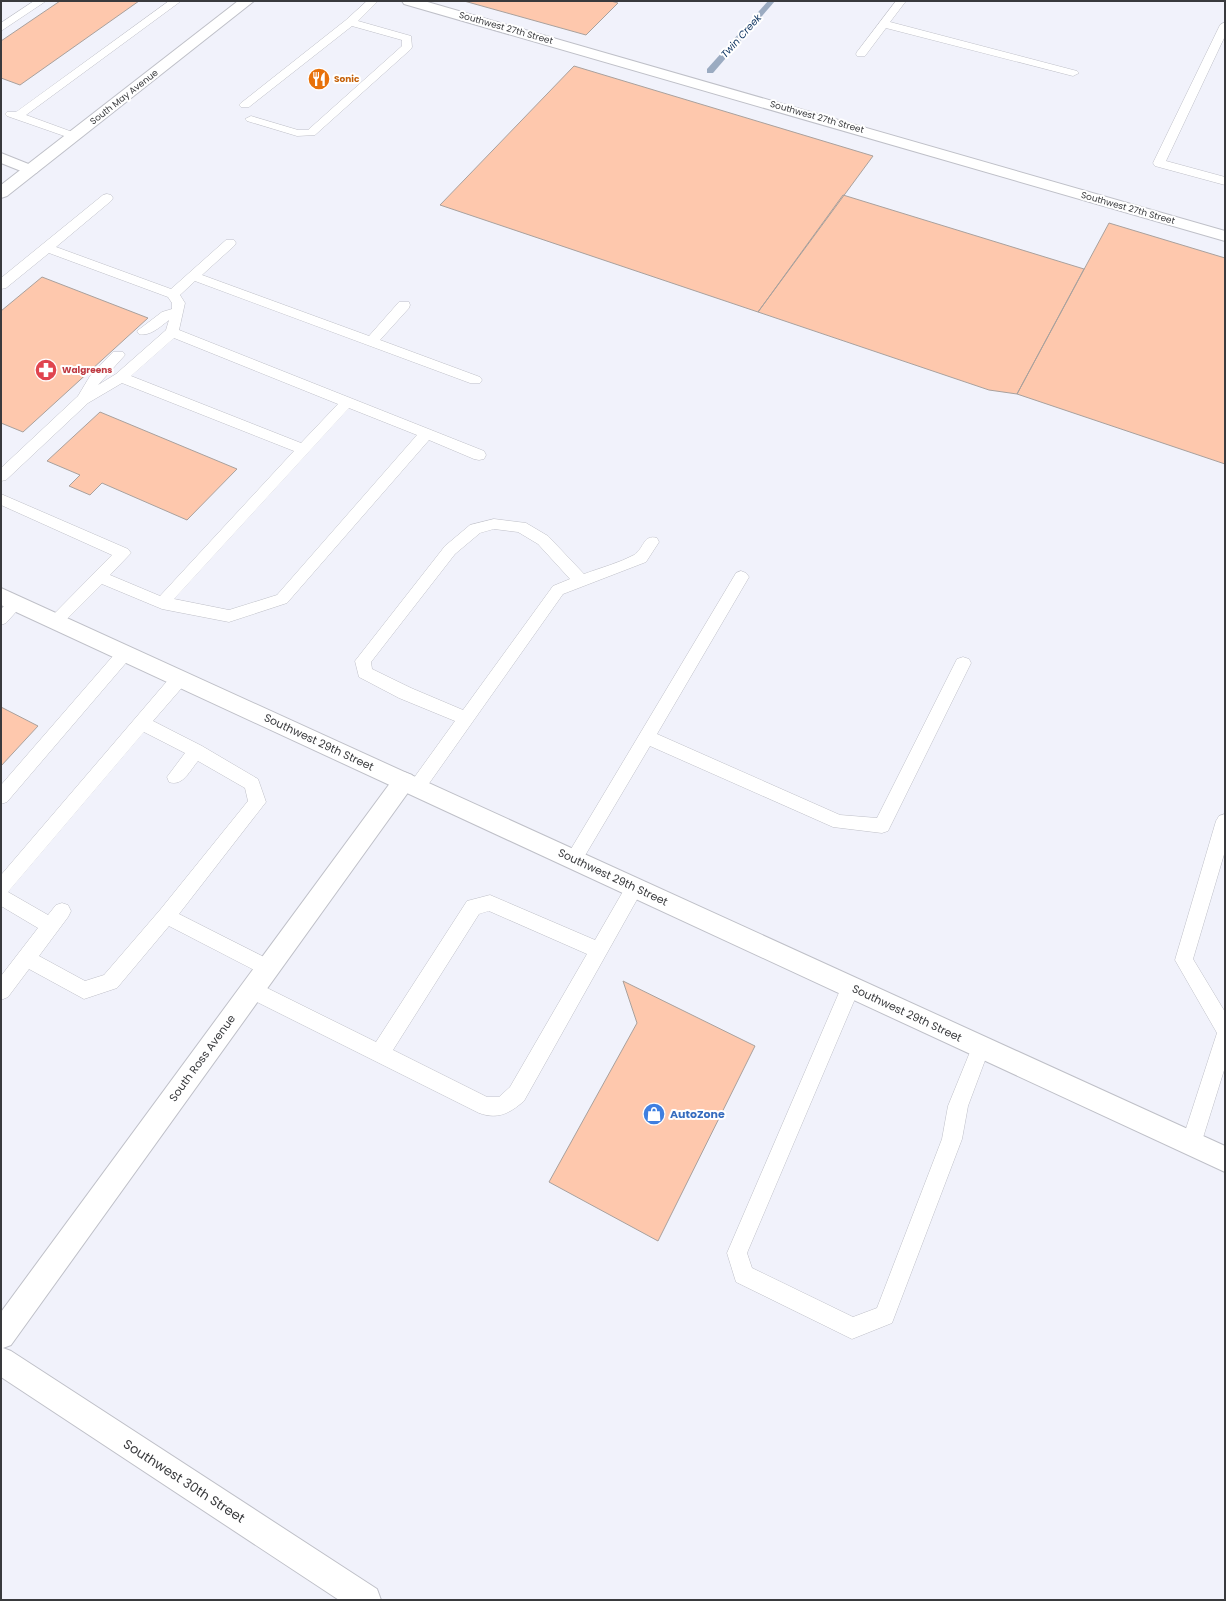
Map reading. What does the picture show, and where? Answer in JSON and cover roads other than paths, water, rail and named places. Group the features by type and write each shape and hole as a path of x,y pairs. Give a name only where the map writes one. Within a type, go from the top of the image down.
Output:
{"street":[{"name":"South May Avenue","path":"1,193 247,1"},
{"name":"Southwest 27th Street","path":"409,1 1225,236"},
{"path":"1,158 32,170"},
{"name":"Southwest 29th Street","path":"9,600 1225,1159"},
{"name":"South Ross Avenue","path":"1,1336 268,968 411,784"},
{"name":"Southwest 30th Street","path":"1,1361 366,1600"}],"lane":[{"path":"1,28 41,1"},
{"path":"1,121 10,113 176,1"},
{"path":"245,105 350,22 373,1"},
{"path":"861,54 901,1"},
{"path":"251,119 297,133 311,133 407,47 407,38 350,22"},
{"path":"884,24 1073,73"},
{"path":"1225,25 1159,163 1225,181"},
{"path":"10,113 74,136"},
{"path":"1,285 107,198"},
{"path":"173,294 230,243"},
{"path":"3,470 83,400 121,377 172,332 178,312 179,303 173,294 47,248"},
{"path":"193,276 475,380"},
{"path":"371,342 404,305"},
{"path":"144,331 167,316 178,312"},
{"path":"172,332 479,455"},
{"path":"83,400 87,390 118,355"},
{"path":"121,377 303,449"},
{"path":"162,603 347,402"},
{"path":"99,577 162,603 229,616 282,599 426,434"},
{"path":"1,499 123,553 56,621"},
{"path":"465,718 405,693 365,672 363,661 450,550 475,529 494,524 521,527 543,540 581,581"},
{"path":"411,784 465,718 558,590 641,558 652,542"},
{"path":"574,859 741,577"},
{"path":"1,619 9,600"},
{"path":"1,796 125,653"},
{"path":"646,737 839,822 882,826 963,663"},
{"path":"1,888 180,678"},
{"path":"27,960 84,990 110,982 166,916 257,802 252,784 196,751 141,723"},
{"path":"175,777 196,751"},
{"path":"1225,821 1184,960 1225,1029"},
{"path":"252,990 486,1106 503,1106 517,1094 635,887"},
{"path":"1,897 50,926"},
{"path":"380,1053 473,908 490,903 599,951"},
{"path":"1,991 27,960 62,911"},
{"path":"166,916 268,968"},
{"path":"851,987 737,1253 743,1275 852,1328 885,1316 952,1139 958,1106 981,1047"},
{"path":"1191,1144 1225,1037"}],"waterway":[{"name":"Twin Creek","path":"710,71 772,1"}],"place":[{"name":"Sonic","path":"319,79"},
{"name":"Walgreens","path":"46,370"},
{"name":"AutoZone","path":"654,1114"}]}
